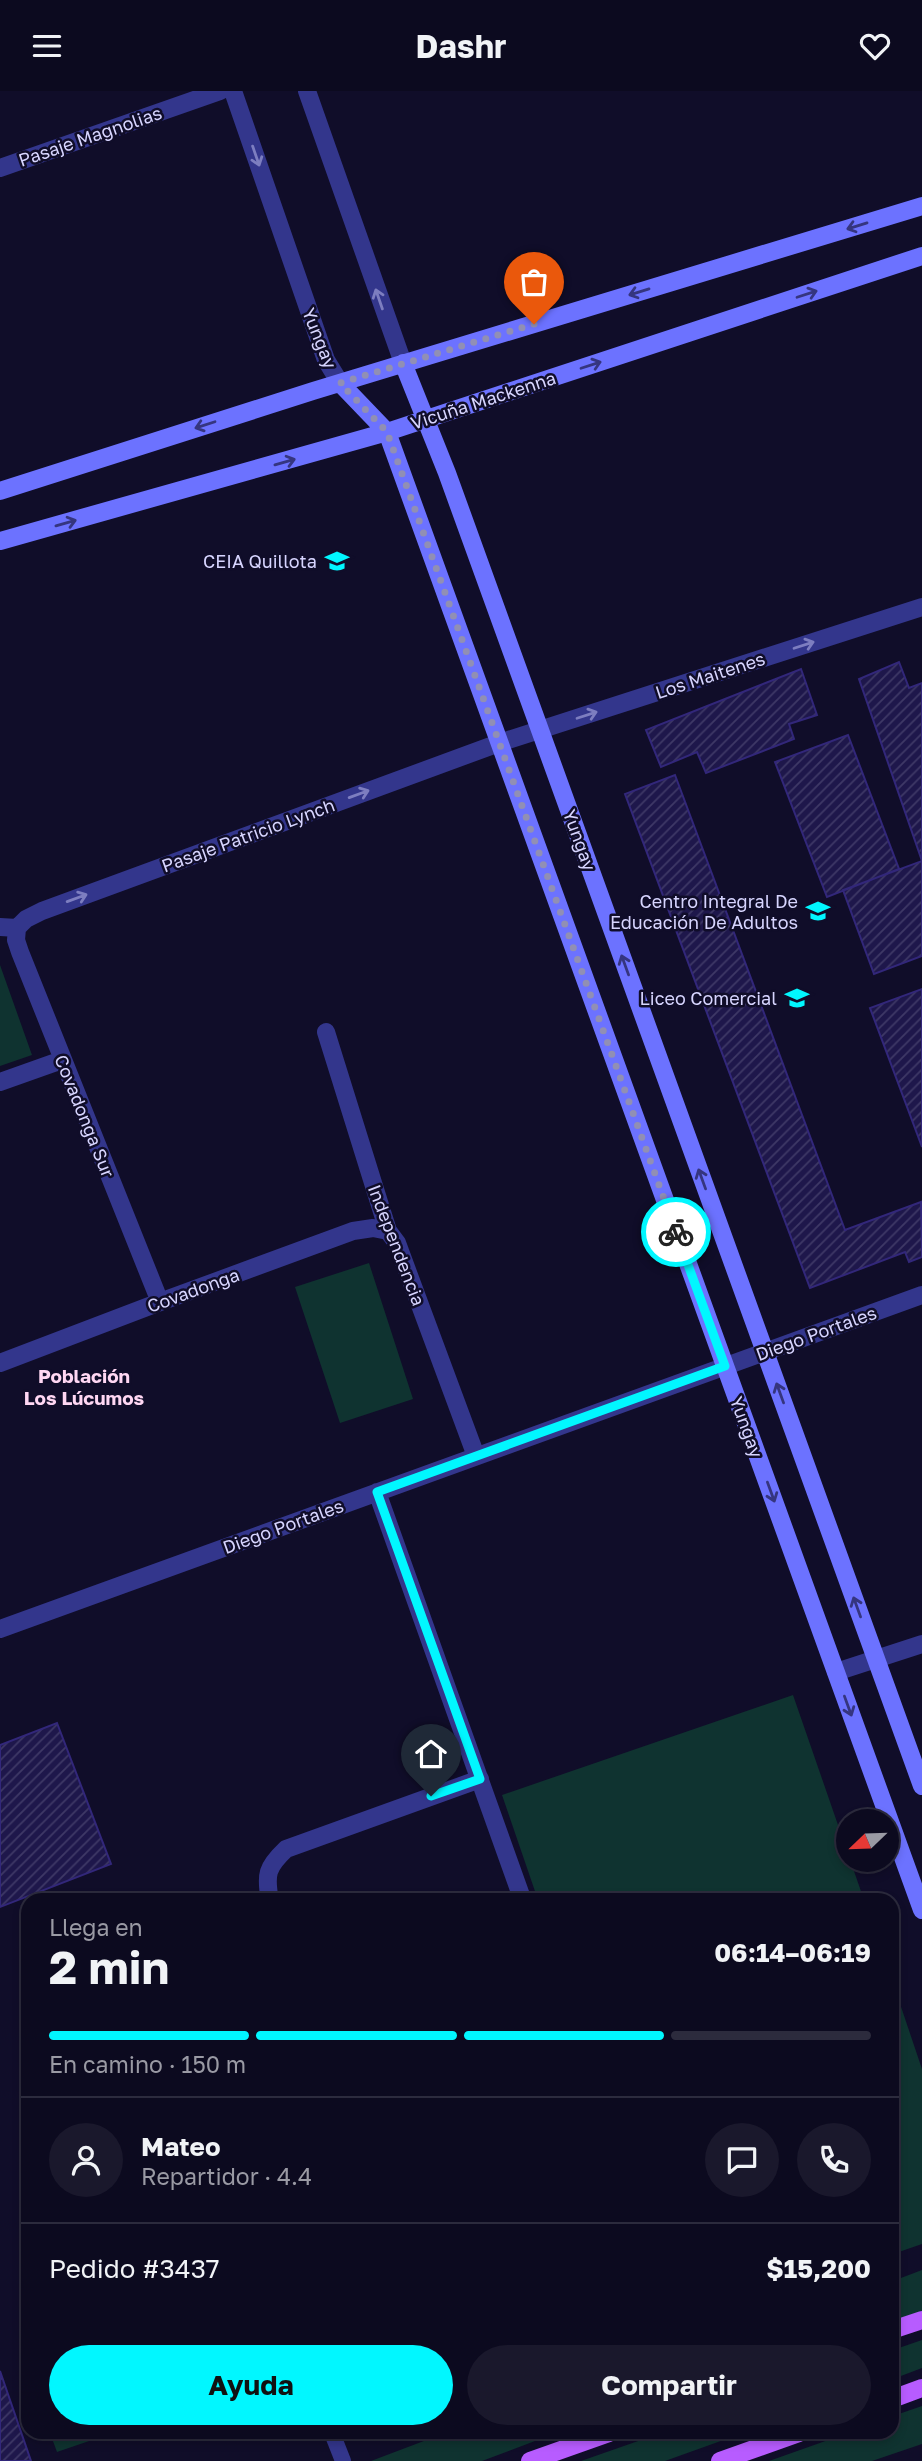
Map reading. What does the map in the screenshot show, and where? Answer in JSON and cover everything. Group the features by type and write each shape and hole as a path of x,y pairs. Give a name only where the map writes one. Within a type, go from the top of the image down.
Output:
{"main road":[{"path":"899,2328 922,2320"},
{"path":"899,2396 922,2388"},
{"path":"530,2461 592,2439"},
{"path":"720,2461 782,2439"}],"street":[{"name":"Pasaje Magnolias","path":"0,168 220,91"},
{"name":"Yungay","path":"233,91 326,360 340,383 387,432 922,1910"},
{"name":"Yungay","path":"307,91 403,363 427,419 922,1786"},
{"path":"0,491 403,363 922,206"},
{"name":"Vicuña Mackenna","path":"0,541 387,432 922,256"},
{"name":"Los Maitenes","path":"499,743 922,607"},
{"name":"Pasaje Patricio Lynch","path":"8,927 42,911 499,743"},
{"name":"Covadonga Sur","path":"8,927 16,940 159,1302"},
{"name":"Independencia","path":"326,1032 388,1231 397,1243 476,1456"},
{"path":"0,1082 62,1060"},
{"name":"Covadonga","path":"0,1363 353,1231 373,1228 388,1231"},
{"name":"Diego Portales","path":"0,1629 922,1295"},
{"path":"377,1492 520,1893"},
{"path":"836,1672 922,1644"},
{"path":"269,1893 267,1883 270,1864 286,1849 480,1779"}],"lane":[{"path":"334,2439 343,2461"}],"green space":[{"path":"0,965 32,1055 0,1066"},
{"path":"369,1263 413,1399 340,1423 295,1287"},
{"path":"793,1695 836,1819 836,1873 855,1873 862,1893 536,1893 502,1795"},
{"path":"899,2001 922,2069 922,2244 899,2252"},
{"path":"922,2270 922,2313 899,2321 899,2279"},
{"path":"922,2340 922,2368 899,2377 899,2348"},
{"path":"922,2406 922,2444 872,2461 769,2461 831,2439 899,2439 899,2414"},
{"path":"52,2439 92,2440 57,2452"},
{"path":"429,2439 540,2439 482,2461 371,2461"},
{"path":"644,2439 726,2439 665,2461 581,2461"}],"building":[{"path":"899,662 909,688 922,683 922,861 859,679"},
{"path":"801,669 817,715 789,724 794,739 706,773 697,752 661,767 646,730"},
{"path":"848,735 899,869 827,897 775,762"},
{"path":"675,775 845,1230 921,1202 922,1257 909,1262 905,1252 810,1288 625,794"},
{"path":"922,861 922,956 874,974 843,890"},
{"path":"922,989 922,1147 870,1008"},
{"path":"57,1723 111,1864 36,1893 21,1893 21,1899 0,1907 0,1745"},
{"path":"0,2371 21,2439 23,2439 31,2461 0,2461"}],"way so far":[{"path":"534,324 340,383 387,432 676,1232"}],"place":[{"name":"CEIA Quillota","path":"337,561"},
{"name":"Centro Integral De Educación De Adultos","path":"818,911"},
{"name":"Liceo Comercial","path":"797,998"}],"district":[{"name":"Población Los Lúcumos","path":"84,1386"}],"route":[{"path":"431,1796 480,1779 377,1492 725,1366 676,1232"}]}
